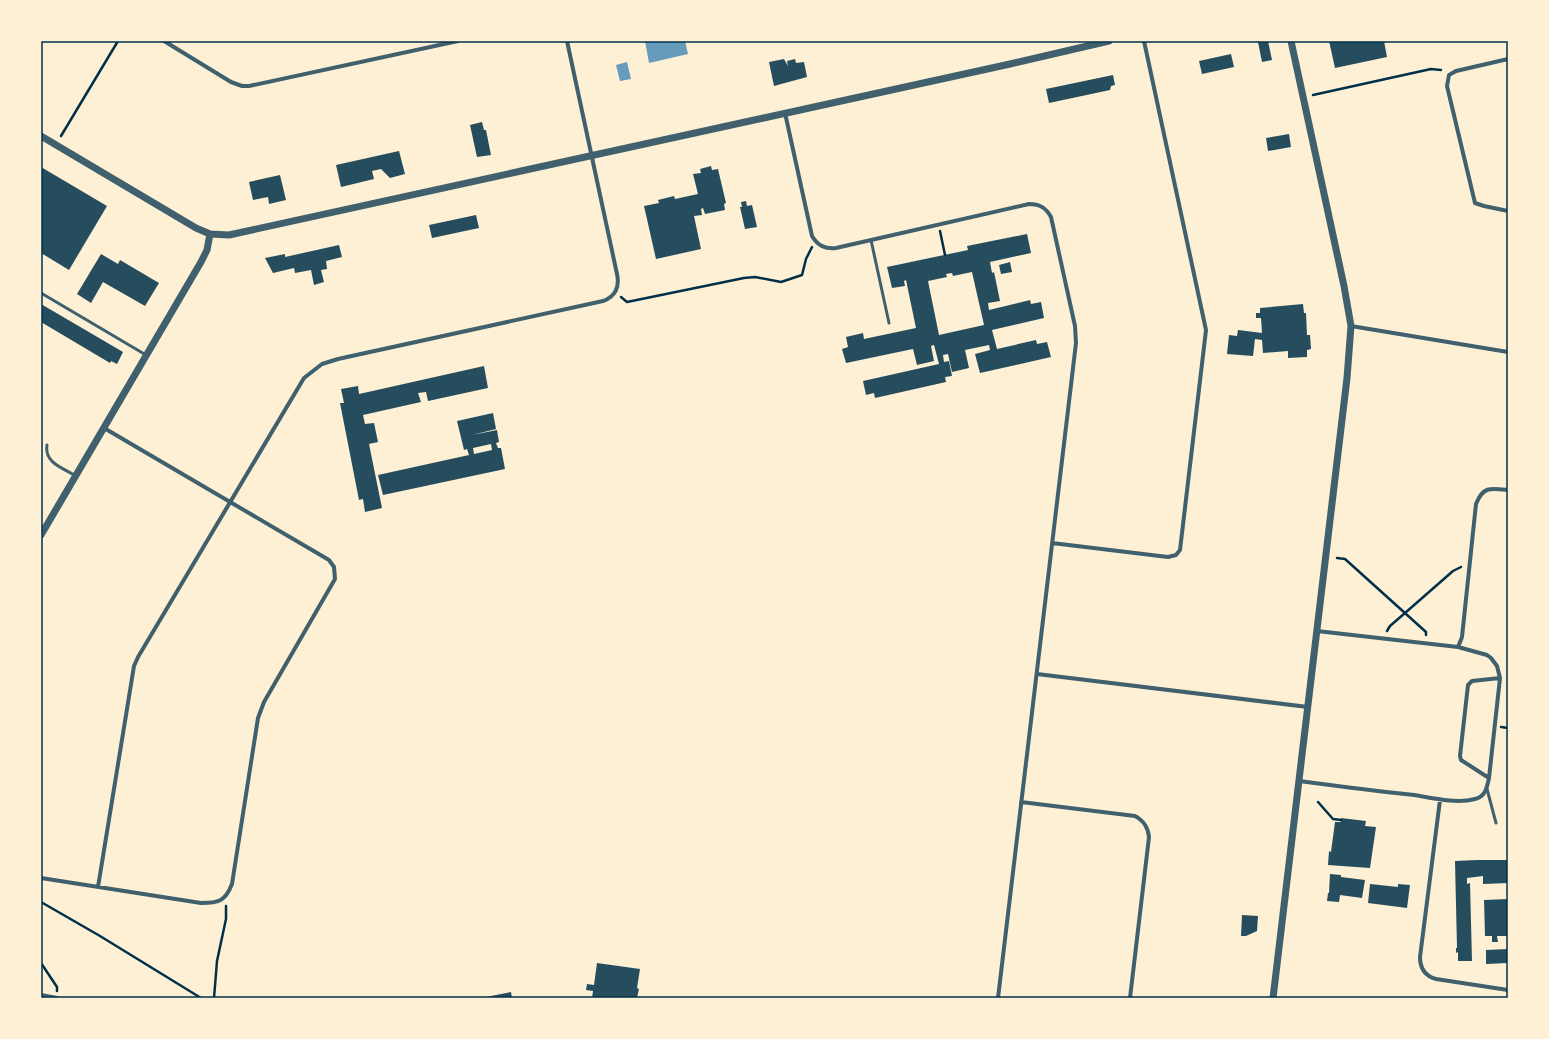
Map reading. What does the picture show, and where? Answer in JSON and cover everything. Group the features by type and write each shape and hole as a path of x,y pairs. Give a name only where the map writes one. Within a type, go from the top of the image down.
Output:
{"street":[{"path":"164,41 230,82 242,86 249,86 458,41"},
{"path":"98,887 134,666 300,384 309,373 322,364 338,359 603,301 611,297 615,292 618,279 567,41"},
{"path":"41,136 196,228 210,234 222,235 247,232 1109,41"},
{"path":"1052,543 1168,557 1176,555 1180,550 1206,330 1144,41"},
{"path":"1273,998 1347,378 1351,326 1344,286 1291,41"},
{"path":"1508,59 1456,71 1449,75 1448,86 1475,203 1508,211"},
{"path":"786,113 811,231 816,242 825,248 871,240 1029,204 1045,208 1051,217 1075,326 1076,337 998,998"},
{"path":"41,535 201,262 207,250 210,234"},
{"path":"1351,326 1508,352"},
{"path":"41,878 201,903 216,903 225,898 232,884 258,718 264,702 333,585 336,575 334,567 329,560 104,428"},
{"path":"1458,647 1462,636 1476,504 1479,496 1485,490 1492,488 1508,490"},
{"path":"1299,781 1440,800 1474,799 1480,796 1487,789 1500,678 1497,666 1491,658 1486,655 1458,647 1317,631"},
{"path":"1037,674 1308,707"},
{"path":"1488,778 1461,760 1468,685 1472,681 1500,678"},
{"path":"1440,800 1420,966 1426,974 1436,979 1508,990"},
{"path":"1021,802 1135,816 1147,827 1149,837 1130,998"},
{"path":"41,996 57,998"}],"lane":[{"path":"871,240 889,323"},
{"path":"41,293 147,355"},
{"path":"47,445 47,455 51,462 76,476"},
{"path":"1487,789 1496,823"}],"path":[{"path":"61,136 118,41"},
{"path":"1313,96 1431,69 1441,70"},
{"path":"939,225 945,255"},
{"path":"615,292 627,302 744,278 755,277 781,282 802,276 806,259 816,242"},
{"path":"1337,558 1345,559 1426,632 1427,644"},
{"path":"1383,639 1390,626 1453,571 1469,563"},
{"path":"1318,802 1333,819 1341,820"},
{"path":"214,998 217,961 226,918 225,898"},
{"path":"42,904 100,936 201,998"},
{"path":"41,963 57,987 57,998"}],"water":[{"path":"645,41 685,41 688,54 649,63"},
{"path":"627,62 631,79 620,81 616,65"}],"building":[{"path":"1268,41 1272,60 1262,62 1258,42"},
{"path":"1329,41 1384,41 1387,57 1335,68"},
{"path":"1231,54 1234,67 1202,74 1199,61"},
{"path":"784,59 788,66 787,61 795,59 796,63 804,62 807,77 774,86 769,62"},
{"path":"1113,75 1115,85 1111,86 1110,90 1049,103 1046,89"},
{"path":"482,122 484,130 486,130 491,155 477,157 470,125"},
{"path":"1289,134 1291,147 1268,151 1266,138"},
{"path":"399,151 405,174 390,178 381,169 372,171 374,179 341,187 336,165"},
{"path":"711,166 712,170 718,169 726,203 724,204 725,210 705,214 703,208 701,209 702,215 694,216 701,249 656,259 644,206 659,203 658,200 674,196 675,199 698,194 693,174 701,173 700,169"},
{"path":"41,167 107,206 69,270 41,253"},
{"path":"280,175 286,200 269,204 268,197 253,200 249,182"},
{"path":"746,201 747,206 752,205 757,227 745,229 740,207 742,207 741,202"},
{"path":"476,215 479,228 432,238 429,225"},
{"path":"1027,234 1031,253 990,262 992,273 994,272 1000,301 988,303 989,310 1030,300 1031,304 1041,302 1044,318 992,330 997,349 1036,340 1037,344 1047,342 1051,357 980,373 975,354 990,350 989,345 965,350 969,368 952,372 948,354 943,355 944,362 949,361 952,376 945,377 946,382 875,398 874,393 866,395 863,381 939,364 934,345 931,346 934,361 917,365 913,349 846,363 842,349 848,347 846,337 863,333 864,339 916,328 906,280 904,281 905,286 892,288 887,267 968,250 967,246","holes":["972,272 984,325 939,335 928,281 947,277 946,274 952,273 953,276"]},
{"path":"339,245 342,257 326,261 327,269 321,270 324,282 314,285 311,270 295,273 294,268 273,273 265,258 285,254 285,257"},
{"path":"101,254 118,264 120,260 159,283 145,306 103,282 91,303 77,294"},
{"path":"1010,262 1012,272 1001,274 999,265"},
{"path":"41,304 123,352 117,364 111,361 110,363 41,322"},
{"path":"1303,304 1304,313 1306,313 1307,335 1310,335 1311,349 1307,350 1307,357 1288,358 1288,351 1263,353 1262,340 1255,339 1253,356 1227,354 1229,335 1237,336 1238,330 1262,333 1261,318 1256,318 1256,313 1260,313 1260,308"},
{"path":"484,366 488,388 428,401 426,392 418,393 421,402 363,415 365,424 374,423 378,442 369,444 382,508 365,512 363,499 359,500 340,403 344,403 341,389 358,386 359,394"},
{"path":"493,413 496,429 472,435 497,430 499,442 496,443 498,448 501,448 505,469 383,495 378,475 469,455 467,449 464,450 457,421","holes":["491,444 492,450 474,454 473,448"]},
{"path":"1341,818 1366,821 1365,826 1376,827 1370,868 1328,865 1329,851 1331,852 1335,822 1341,822"},
{"path":"1508,860 1508,883 1483,884 1483,876 1467,878 1467,884 1470,883 1472,961 1458,961 1458,952 1456,953 1455,861"},
{"path":"1330,874 1365,880 1362,898 1340,895 1339,902 1327,901"},
{"path":"1370,884 1398,887 1398,884 1410,885 1407,908 1368,903"},
{"path":"1508,899 1508,936 1497,936 1498,942 1492,942 1492,936 1485,936 1484,900"},
{"path":"1242,915 1258,916 1257,931 1246,936 1241,936"},
{"path":"1508,949 1508,963 1486,964 1486,950"},
{"path":"597,963 640,969 637,998 592,998 593,991 586,990 587,984 594,985"},
{"path":"511,992 512,998 486,998 486,997"}]}
